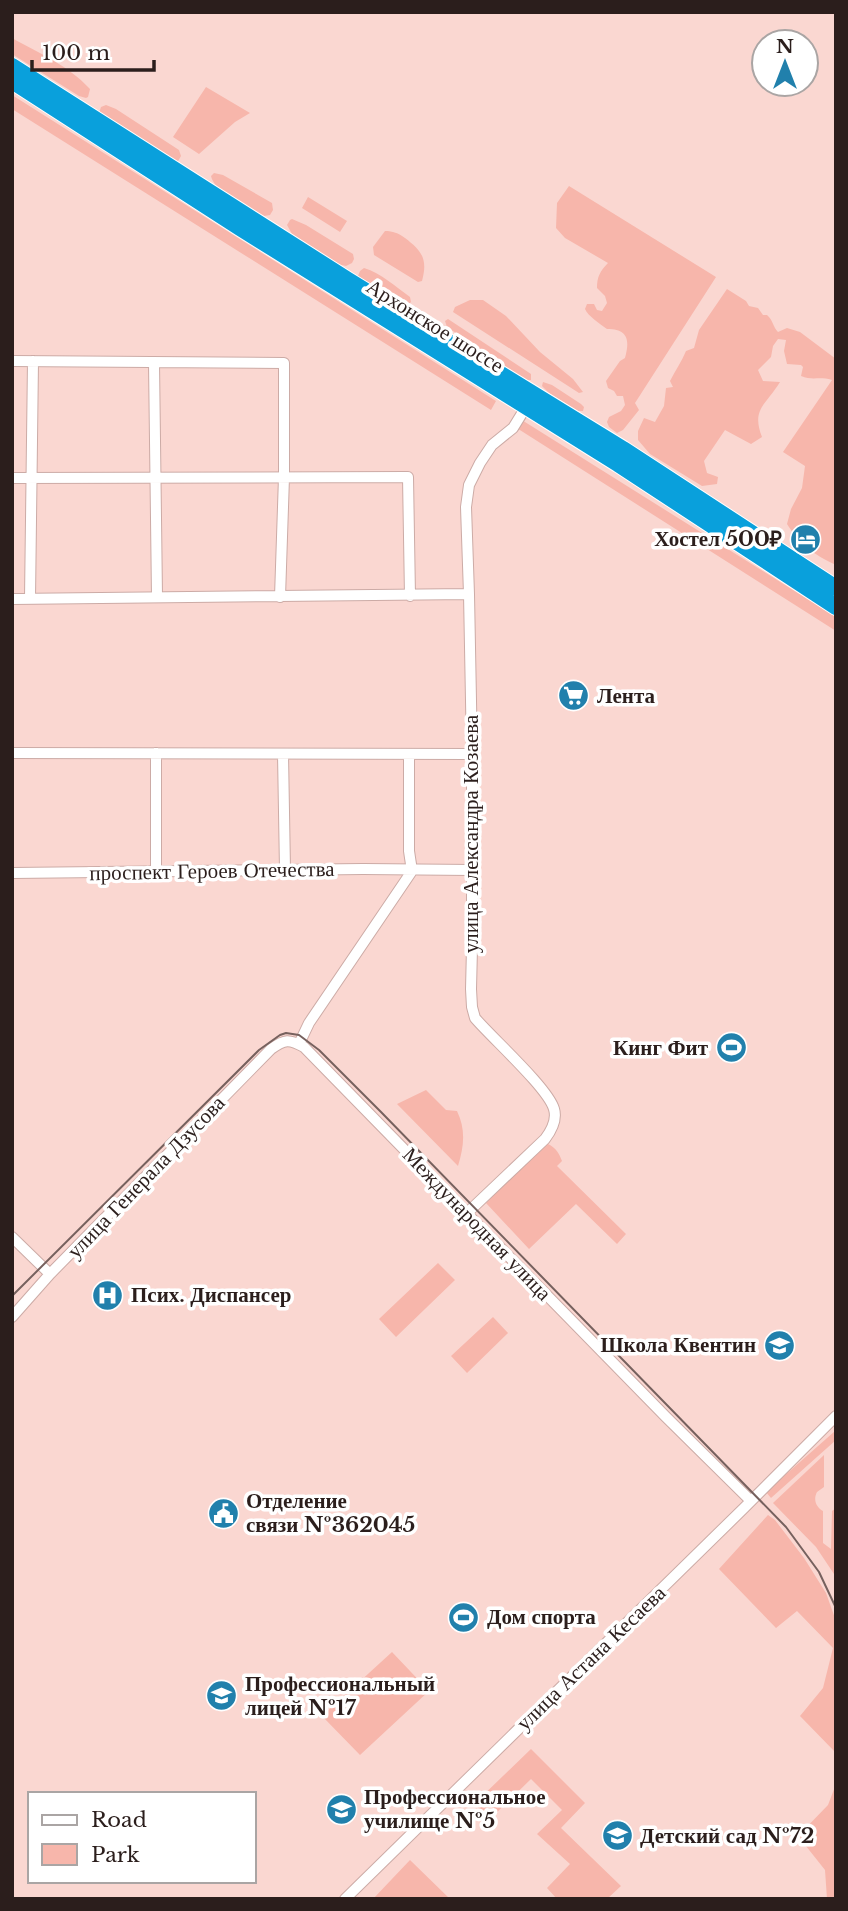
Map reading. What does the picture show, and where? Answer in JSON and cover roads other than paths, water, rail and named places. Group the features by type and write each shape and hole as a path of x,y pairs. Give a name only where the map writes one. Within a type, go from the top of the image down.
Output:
{"highway":[{"name":"Архонское шоссе","path":"12,66 337,273 618,464 836,607"},
{"name":"Архонское шоссе","path":"12,81 240,228 529,401 633,456 836,588"}],"street":[{"path":"12,361 284,363 280,597"},
{"path":"30,599 33,361"},
{"path":"154,363 157,596"},
{"name":"улица Александра Козаева","path":"466,1214 545,1139 551,1130 555,1109 543,1091 475,1018 471,989 472,754 466,507 469,485 480,463 492,444 513,428 529,401"},
{"path":"12,478 408,477 410,596"},
{"path":"12,599 470,594"},
{"path":"12,753 472,754"},
{"path":"156,753 156,872"},
{"path":"283,754 285,870"},
{"path":"299,1044 309,1023 412,871 409,850 409,754"},
{"name":"проспект Героев Отечества","path":"12,873 472,870"},
{"name":"улица Генерала Дзусова","path":"12,1317 50,1274 271,1049 283,1041 290,1040 299,1044"},
{"name":"Международная улица","path":"299,1044 751,1501"},
{"path":"12,1237 50,1274"},
{"name":"улица Астана Кесаева","path":"345,1899 836,1416"}],"tram line":[{"path":"12,1296 259,1050 280,1035 299,1035 319,1050 381,1112 786,1527 819,1572 836,1608"}],"place":[{"name":"Хостел 500₽","path":"805,539"},
{"name":"Лента","path":"574,696"},
{"name":"Кинг Фит","path":"731,1048"},
{"name":"Псих. Диспансер","path":"108,1295"},
{"name":"Школа Квентин","path":"779,1345"},
{"name":"Отделение связи №362045","path":"223,1513"},
{"name":"Дом спорта","path":"464,1617"},
{"name":"Профессиональный лицей №17","path":"222,1696"},
{"name":"Профессиональное училище №5","path":"341,1809"},
{"name":"Детский сад №72","path":"617,1836"}]}
